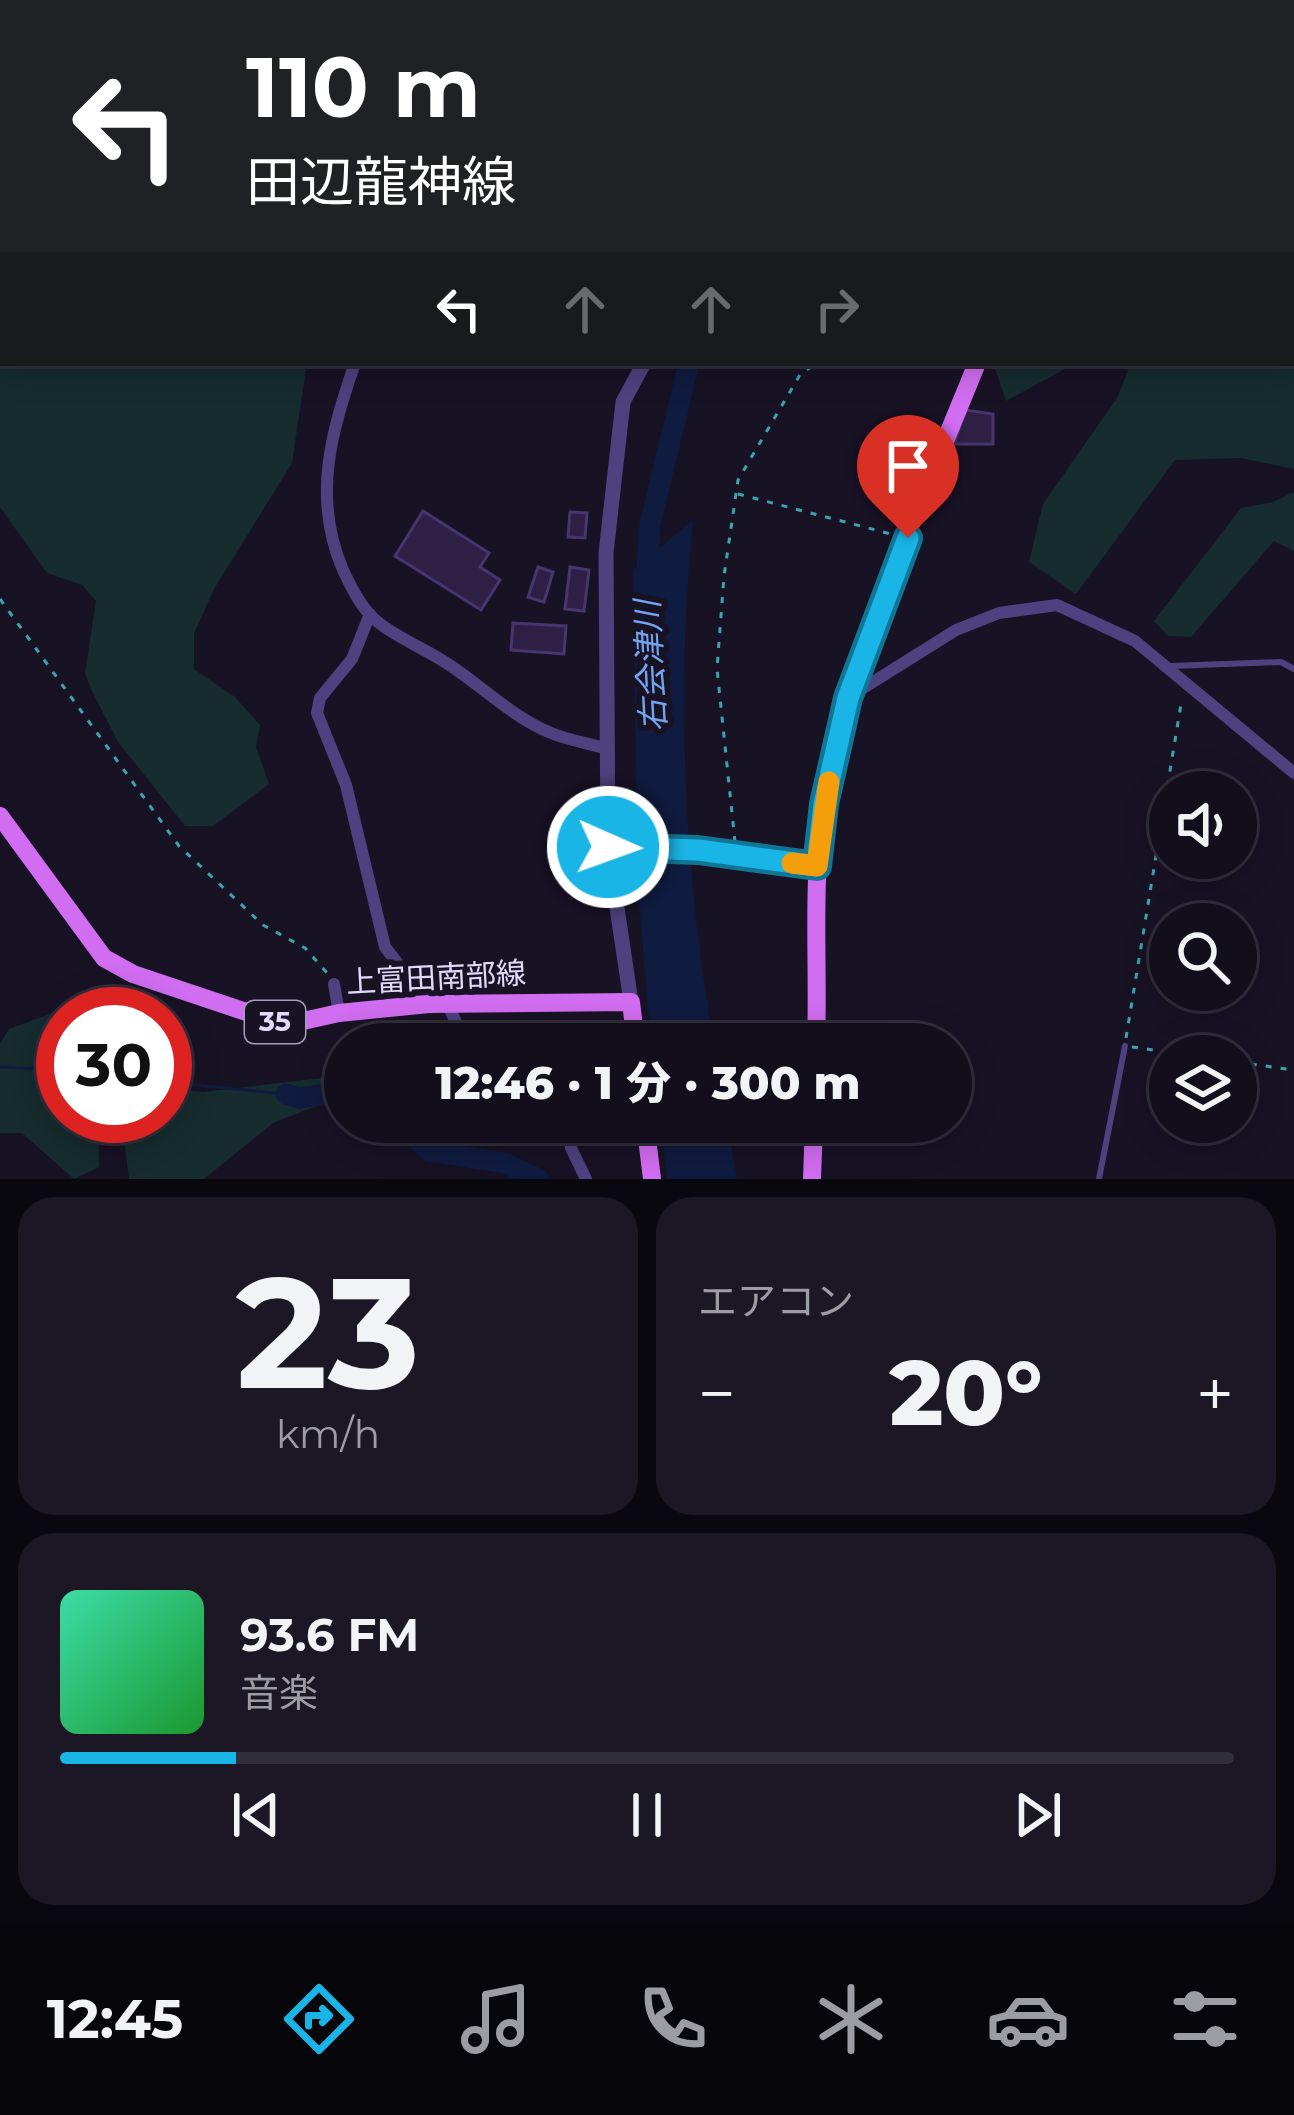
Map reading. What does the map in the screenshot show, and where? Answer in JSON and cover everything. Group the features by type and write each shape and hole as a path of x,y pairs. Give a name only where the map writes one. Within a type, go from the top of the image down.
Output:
{"main road":[{"path":"816,1023 817,866 824,804 848,698 976,366"},
{"name":"上富田南部線","path":"0,816 104,958 133,974 285,1025 339,1013 438,1003 631,1002"},
{"path":"631,1002 634,1023"},
{"path":"648,1143 652,1179"},
{"path":"812,1179 813,1143"}],"street":[{"path":"354,366 333,429 326,500 334,550 370,614 549,733 604,748"},
{"path":"631,1002 608,847 604,748 607,515 623,402 642,366"},
{"path":"848,698 956,630 1033,606 1057,605 1110,627 1168,666 1294,772"},
{"path":"370,614 352,658 320,698 317,713 346,785 385,947 454,1023"},
{"path":"608,847 698,850 817,866"},
{"path":"334,985 339,1013"},
{"path":"570,1143 586,1179"}],"lane":[{"path":"1168,666 1281,662 1294,669"},
{"path":"1100,1179 1125,1046"}],"path":[{"path":"737,856 717,669 738,480 801,374 813,366"},
{"path":"736,494 908,538"},
{"path":"0,599 179,846 263,926 305,948 334,985"},
{"path":"1149,1049 1125,1046 1184,680"},
{"path":"1257,1065 1294,1070"}],"green space":[{"path":"0,366 307,366 292,463 214,589 194,634 194,669 235,697 260,725 256,747 269,784 213,826 185,826 118,742 91,689 85,673 96,601 82,585 47,573 0,507"},
{"path":"997,366 1070,366 1006,401"},
{"path":"1130,366 1294,366 1294,469 1241,458 1175,460 1076,594 1029,562 1043,504 1117,398"},
{"path":"1294,492 1294,551 1274,541 1191,637 1168,636 1154,621 1241,508"},
{"path":"36,1019 36,1143 99,1143 99,1167 74,1179 22,1133 0,1133 0,1044 9,1029"},
{"path":"324,1078 324,1103 273,1123 204,1179 129,1179 124,1143 192,1143 192,1091"}],"water":[{"path":"693,520 685,651 686,783 711,1023 649,1023 637,877 633,570"},
{"path":"663,1143 731,1143 737,1179 667,1179"}],"building":[{"path":"965,410 993,414 993,444 954,444"},
{"path":"423,511 489,553 480,567 500,580 481,610 395,556"},
{"path":"570,512 587,513 585,538 568,537"},
{"path":"538,567 553,572 544,602 528,597"},
{"path":"570,567 589,570 584,611 565,609"},
{"path":"513,623 566,626 564,654 511,650"}],"waterway":[{"name":"右会津川","path":"646,586 650,524 688,366"},
{"path":"0,1067 36,1069"},
{"path":"192,1085 286,1094"},
{"path":"286,1094 299,1098 324,1094"},
{"path":"422,1143 429,1151 505,1163 538,1179"}],"slow traffic":[{"path":"792,863 817,866 829,782"}],"route":[{"path":"608,847 698,850 817,866 824,804 848,698 908,538"}]}
